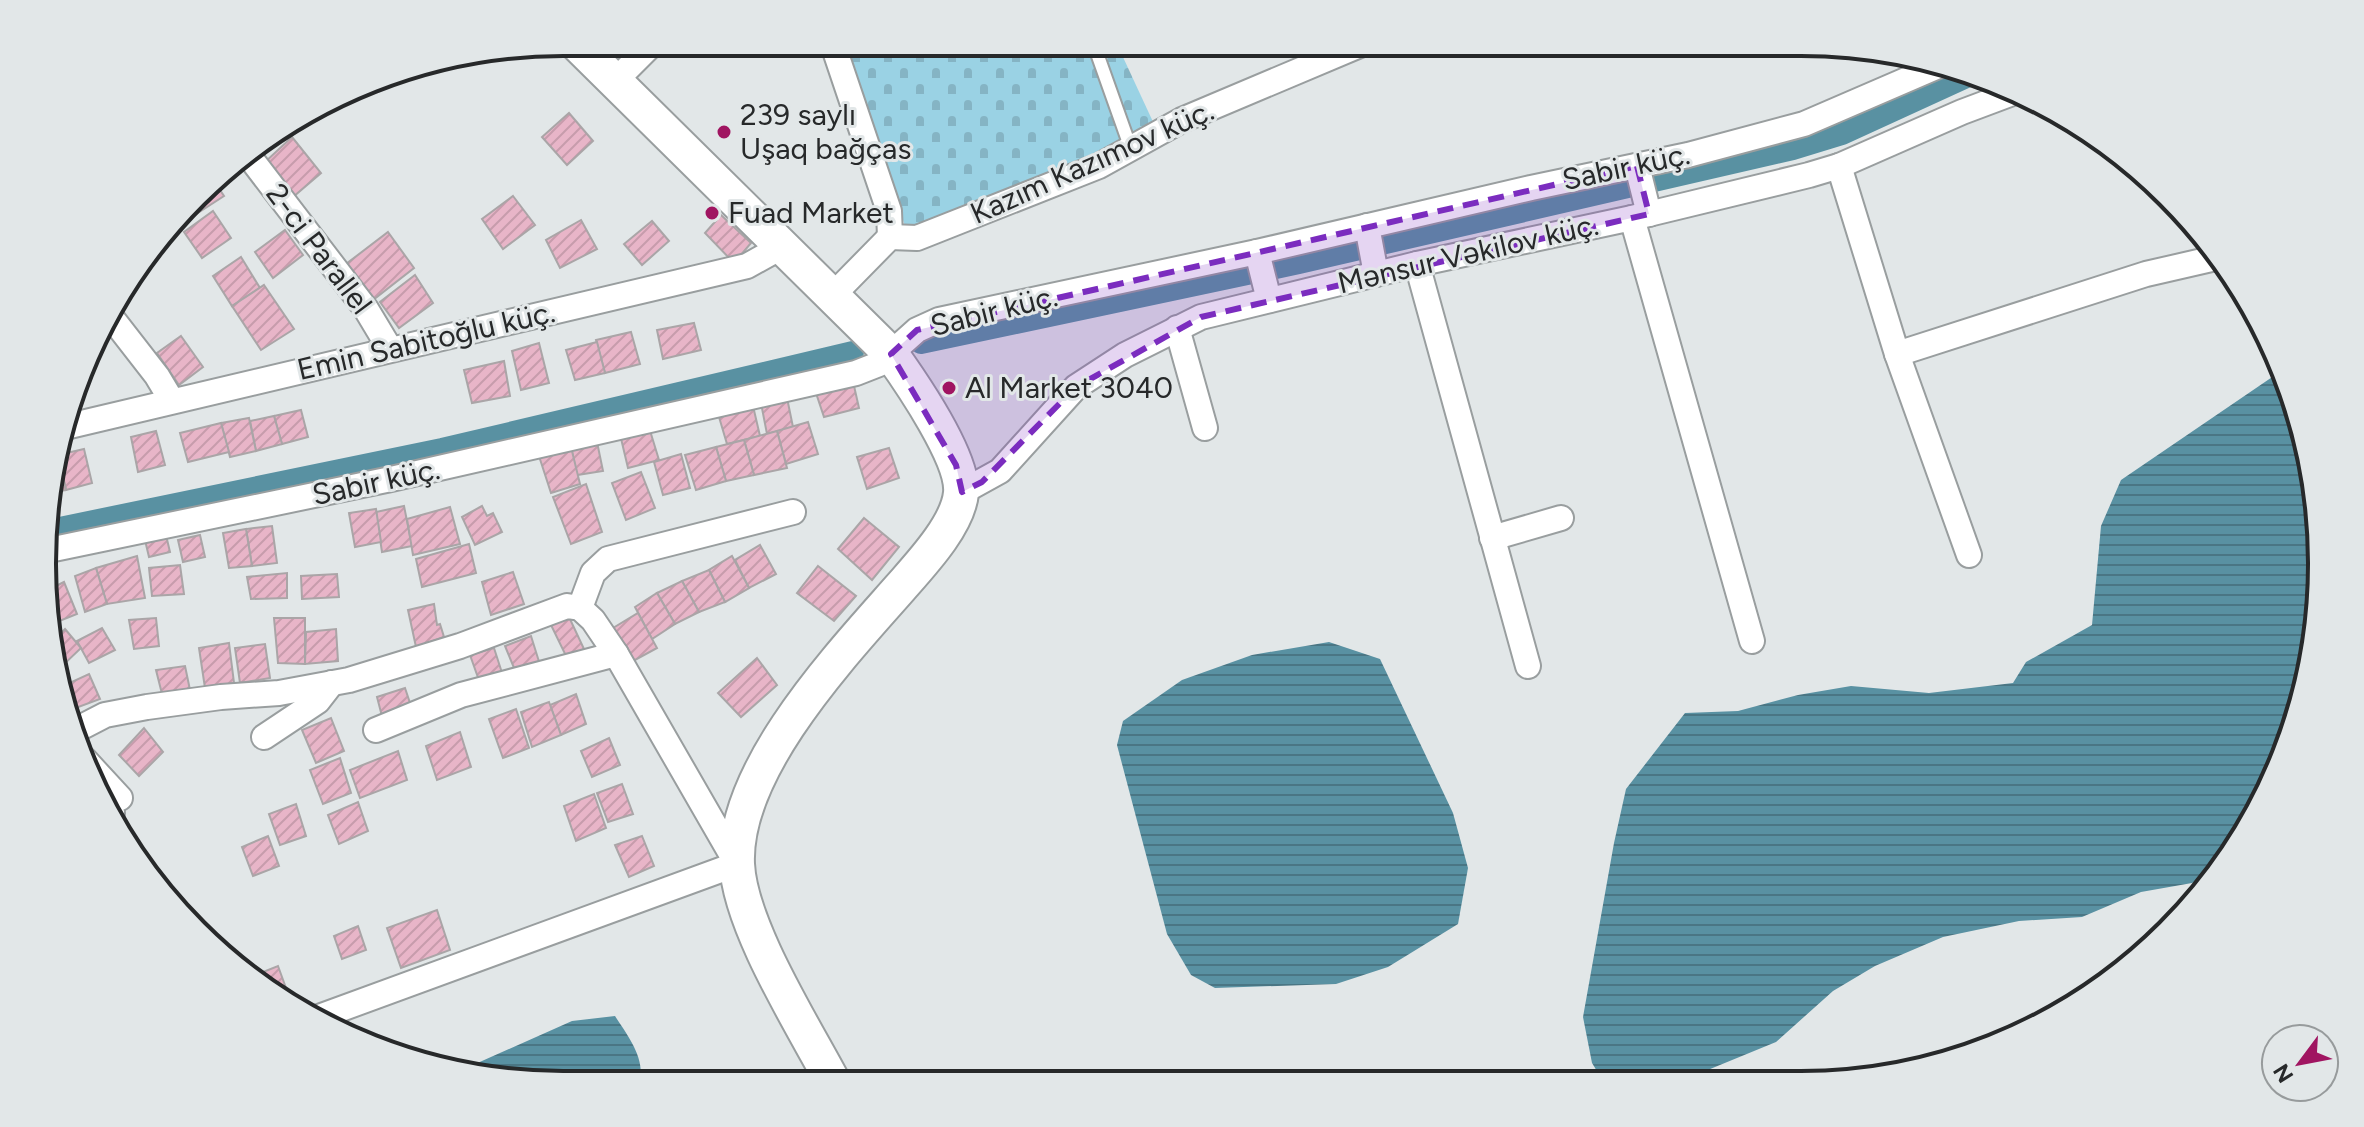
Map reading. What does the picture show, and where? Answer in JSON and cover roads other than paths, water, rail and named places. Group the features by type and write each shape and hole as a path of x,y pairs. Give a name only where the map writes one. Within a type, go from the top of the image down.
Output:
{"street":[{"path":"589,56 891,354 912,383 946,442 956,465 962,492 955,514 943,535 856,637 775,745 747,803 737,864"},
{"path":"615,81 640,56"},
{"path":"833,295 890,237 889,211 837,56"},
{"name":"Kazım Kazımov küç.","path":"890,237 917,238 1099,166 1182,120 1334,56"},
{"name":"Sabir küç.","path":"56,548 391,479 840,377 871,369 917,330 939,320 1637,166 1804,124 1925,72"},
{"name":"Mənsur Vəkilov küç.","path":"962,492 1000,471 1076,387 1125,355 1201,317 1417,264 1774,185 1839,166 2001,97"},
{"name":"2-ci Parallel","path":"254,162 366,309 390,349"},
{"path":"1637,166 1640,216 1752,641"},
{"path":"1839,166 1897,354 1969,555"},
{"path":"1367,226 1376,274"},
{"name":"Emin Sabitoğlu küç.","path":"75,424 747,266 783,246"},
{"path":"1257,252 1269,300"},
{"path":"1897,354 2146,274 2207,260"},
{"path":"1417,264 1528,666"},
{"path":"116,324 157,376 172,401"},
{"path":"1177,328 1205,428"},
{"path":"580,608 593,573 608,559 793,512"},
{"path":"1492,538 1561,518"},
{"path":"83,726 105,715 147,707 279,693 332,683 460,646 557,609 567,606 580,608 593,620 616,654 737,864 752,924 827,1071"},
{"path":"376,730 461,695 616,654"},
{"path":"264,737 318,701 332,683"},
{"path":"329,1013 737,864"}],"lane":[{"path":"1098,56 1131,149"}],"waterway":[{"path":"921,343 1299,263 1793,149 1842,134 1958,81"},
{"path":"57,529 442,449 853,352"}],"place":[{"name":"239 saylı Uşaq bağças","path":"724,132"},
{"name":"Fuad Market","path":"712,213"},
{"name":"Al Market 3040","path":"949,388"}]}
